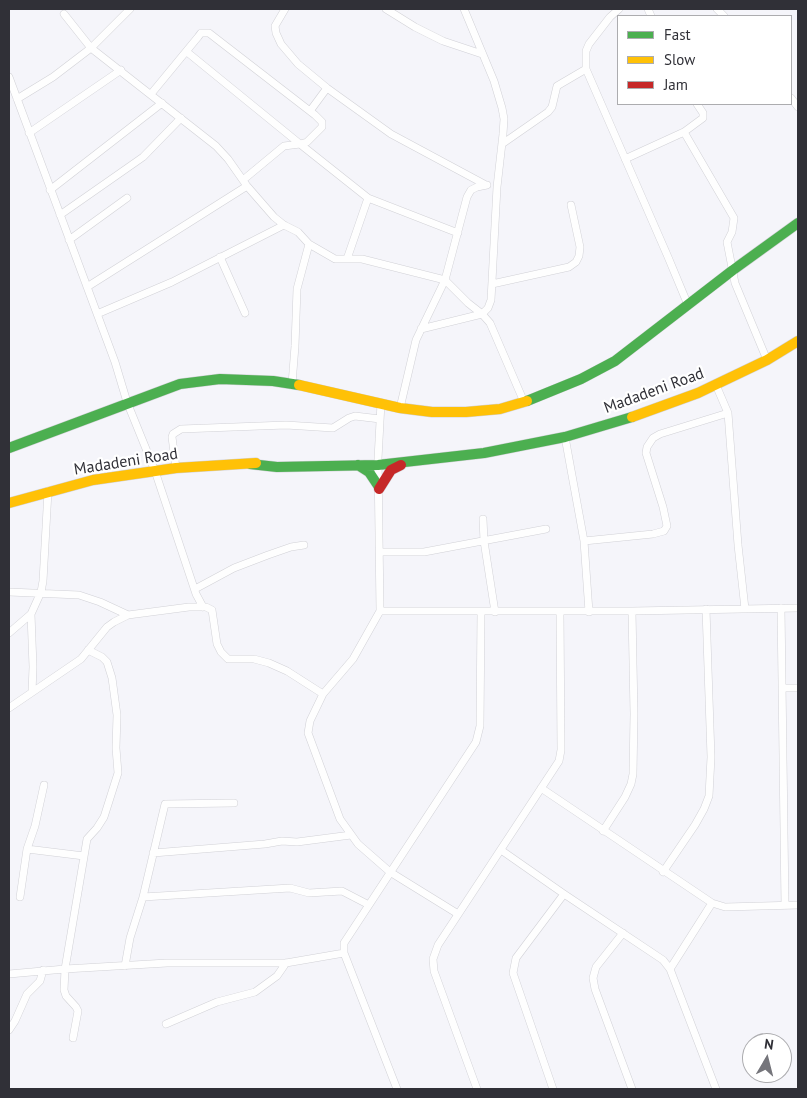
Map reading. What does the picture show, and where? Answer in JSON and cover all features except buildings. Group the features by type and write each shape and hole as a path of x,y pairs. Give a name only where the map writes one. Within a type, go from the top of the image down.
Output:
{"street":[{"path":"17,99 53,77 91,48 130,9"},
{"path":"284,9 275,26 276,33 281,44 298,64 327,88 391,134 486,185 497,187"},
{"path":"386,9 443,41 482,54"},
{"path":"421,329 482,314 490,306 497,187 502,144 502,108 494,81 464,9"},
{"path":"619,9 610,17 589,44 586,51 586,69 688,305"},
{"path":"64,14 91,48 216,146 274,217 298,232 309,244 332,258 341,260 362,259 445,280 490,323 524,402"},
{"path":"87,287 245,183 284,146 306,142 322,127 322,122 310,111 209,33 201,33 151,94"},
{"path":"187,52 368,198 458,233"},
{"path":"502,144 550,111 557,86 586,69"},
{"path":"30,133 121,70"},
{"path":"9,78 115,362 127,402 156,471 161,492 203,606"},
{"path":"310,111 327,88"},
{"path":"50,190 162,103"},
{"path":"625,160 684,132 703,118 703,113 698,105"},
{"path":"60,215 149,152 181,118"},
{"path":"684,132 734,218 732,232 727,242 737,287 767,360"},
{"path":"400,408 416,340 445,280 467,197 472,190 486,185"},
{"path":"69,240 127,198"},
{"path":"347,259 368,198"},
{"path":"492,284 569,267 576,262 580,247 571,205"},
{"path":"9,448 127,402 180,384 200,380 246,380 292,384 317,388 400,408 432,412 500,409 524,402 581,379 615,361 798,223"},
{"path":"97,314 172,282 284,224"},
{"path":"292,384 296,289 309,244"},
{"path":"220,257 245,313"},
{"name":"Madadeni Road","path":"9,503 93,480 176,468 275,461 409,462 512,448 565,437 638,415 716,385 767,360 798,341"},
{"path":"716,385 728,413 745,609"},
{"path":"381,403 378,462 380,612 353,659 323,694 310,721 308,733 340,819 358,844 390,872 458,914"},
{"path":"584,541 664,531 667,526 646,453 647,447 660,434 728,413"},
{"path":"176,468 172,437 173,434 181,429 286,425 333,428 352,417 363,416 380,419"},
{"path":"565,437 584,541 589,612"},
{"name":"Madadeni Road","path":"250,464 358,466 483,448 512,448"},
{"path":"379,488 391,470 409,462"},
{"path":"358,466 369,472 379,488"},
{"path":"9,634 31,614 41,592 48,491"},
{"path":"483,519 484,541 495,612"},
{"path":"380,552 424,552 546,529"},
{"path":"195,588 234,568 285,548 304,545"},
{"path":"9,592 79,595 128,615"},
{"path":"9,708 81,659 106,627 120,618 128,615 203,606 212,610 217,644 225,657 232,660 254,659 269,663 287,671 323,694"},
{"path":"780,608 785,905"},
{"path":"380,612 589,612 798,608"},
{"path":"663,872 695,825 704,809 708,796 711,757 706,609"},
{"path":"603,831 625,797 633,774 632,611"},
{"path":"397,1089 344,952 344,943 476,742 480,726 481,612"},
{"path":"477,1089 433,965 433,959 438,945 559,761 561,750 560,612"},
{"path":"31,614 32,692"},
{"path":"73,1038 78,1011 66,996 64,990 65,969 84,856 87,839 97,828 104,816 118,773 116,748 117,714 112,678 107,662 102,657 88,650"},
{"path":"782,688 798,688"},
{"path":"20,897 27,849 35,826 44,785"},
{"path":"541,788 663,872 712,903 725,907 798,905"},
{"path":"126,966 130,938 165,804 234,803"},
{"path":"153,853 265,844 282,840 297,842 351,835"},
{"path":"27,849 84,856"},
{"path":"501,850 623,932 670,968 716,1089"},
{"path":"142,897 290,888 309,893 339,891 369,905"},
{"path":"553,1089 513,973 516,958 564,894"},
{"path":"670,968 712,903"},
{"path":"623,932 596,967 593,978 595,989 632,1089"},
{"path":"9,974 43,970 167,963 286,963 344,952"},
{"path":"166,1024 217,1002 255,992 277,976 286,963"},
{"path":"9,1030 28,994 40,981 43,970"}],"traffic: fast":[{"path":"527,401 581,379 615,361 733,270 798,223"},
{"path":"9,448 180,384 220,379 273,381 299,385"},
{"path":"250,464 277,467 378,465 484,453 565,437 632,417"},
{"path":"358,465 369,472 379,487"}],"traffic: slow":[{"path":"632,417 698,393 767,360 798,341"},
{"path":"299,385 400,408 432,412 500,409 527,401"},
{"path":"9,503 93,480 176,468 256,463"}],"traffic: jam":[{"path":"379,489 391,470 401,465"}]}
